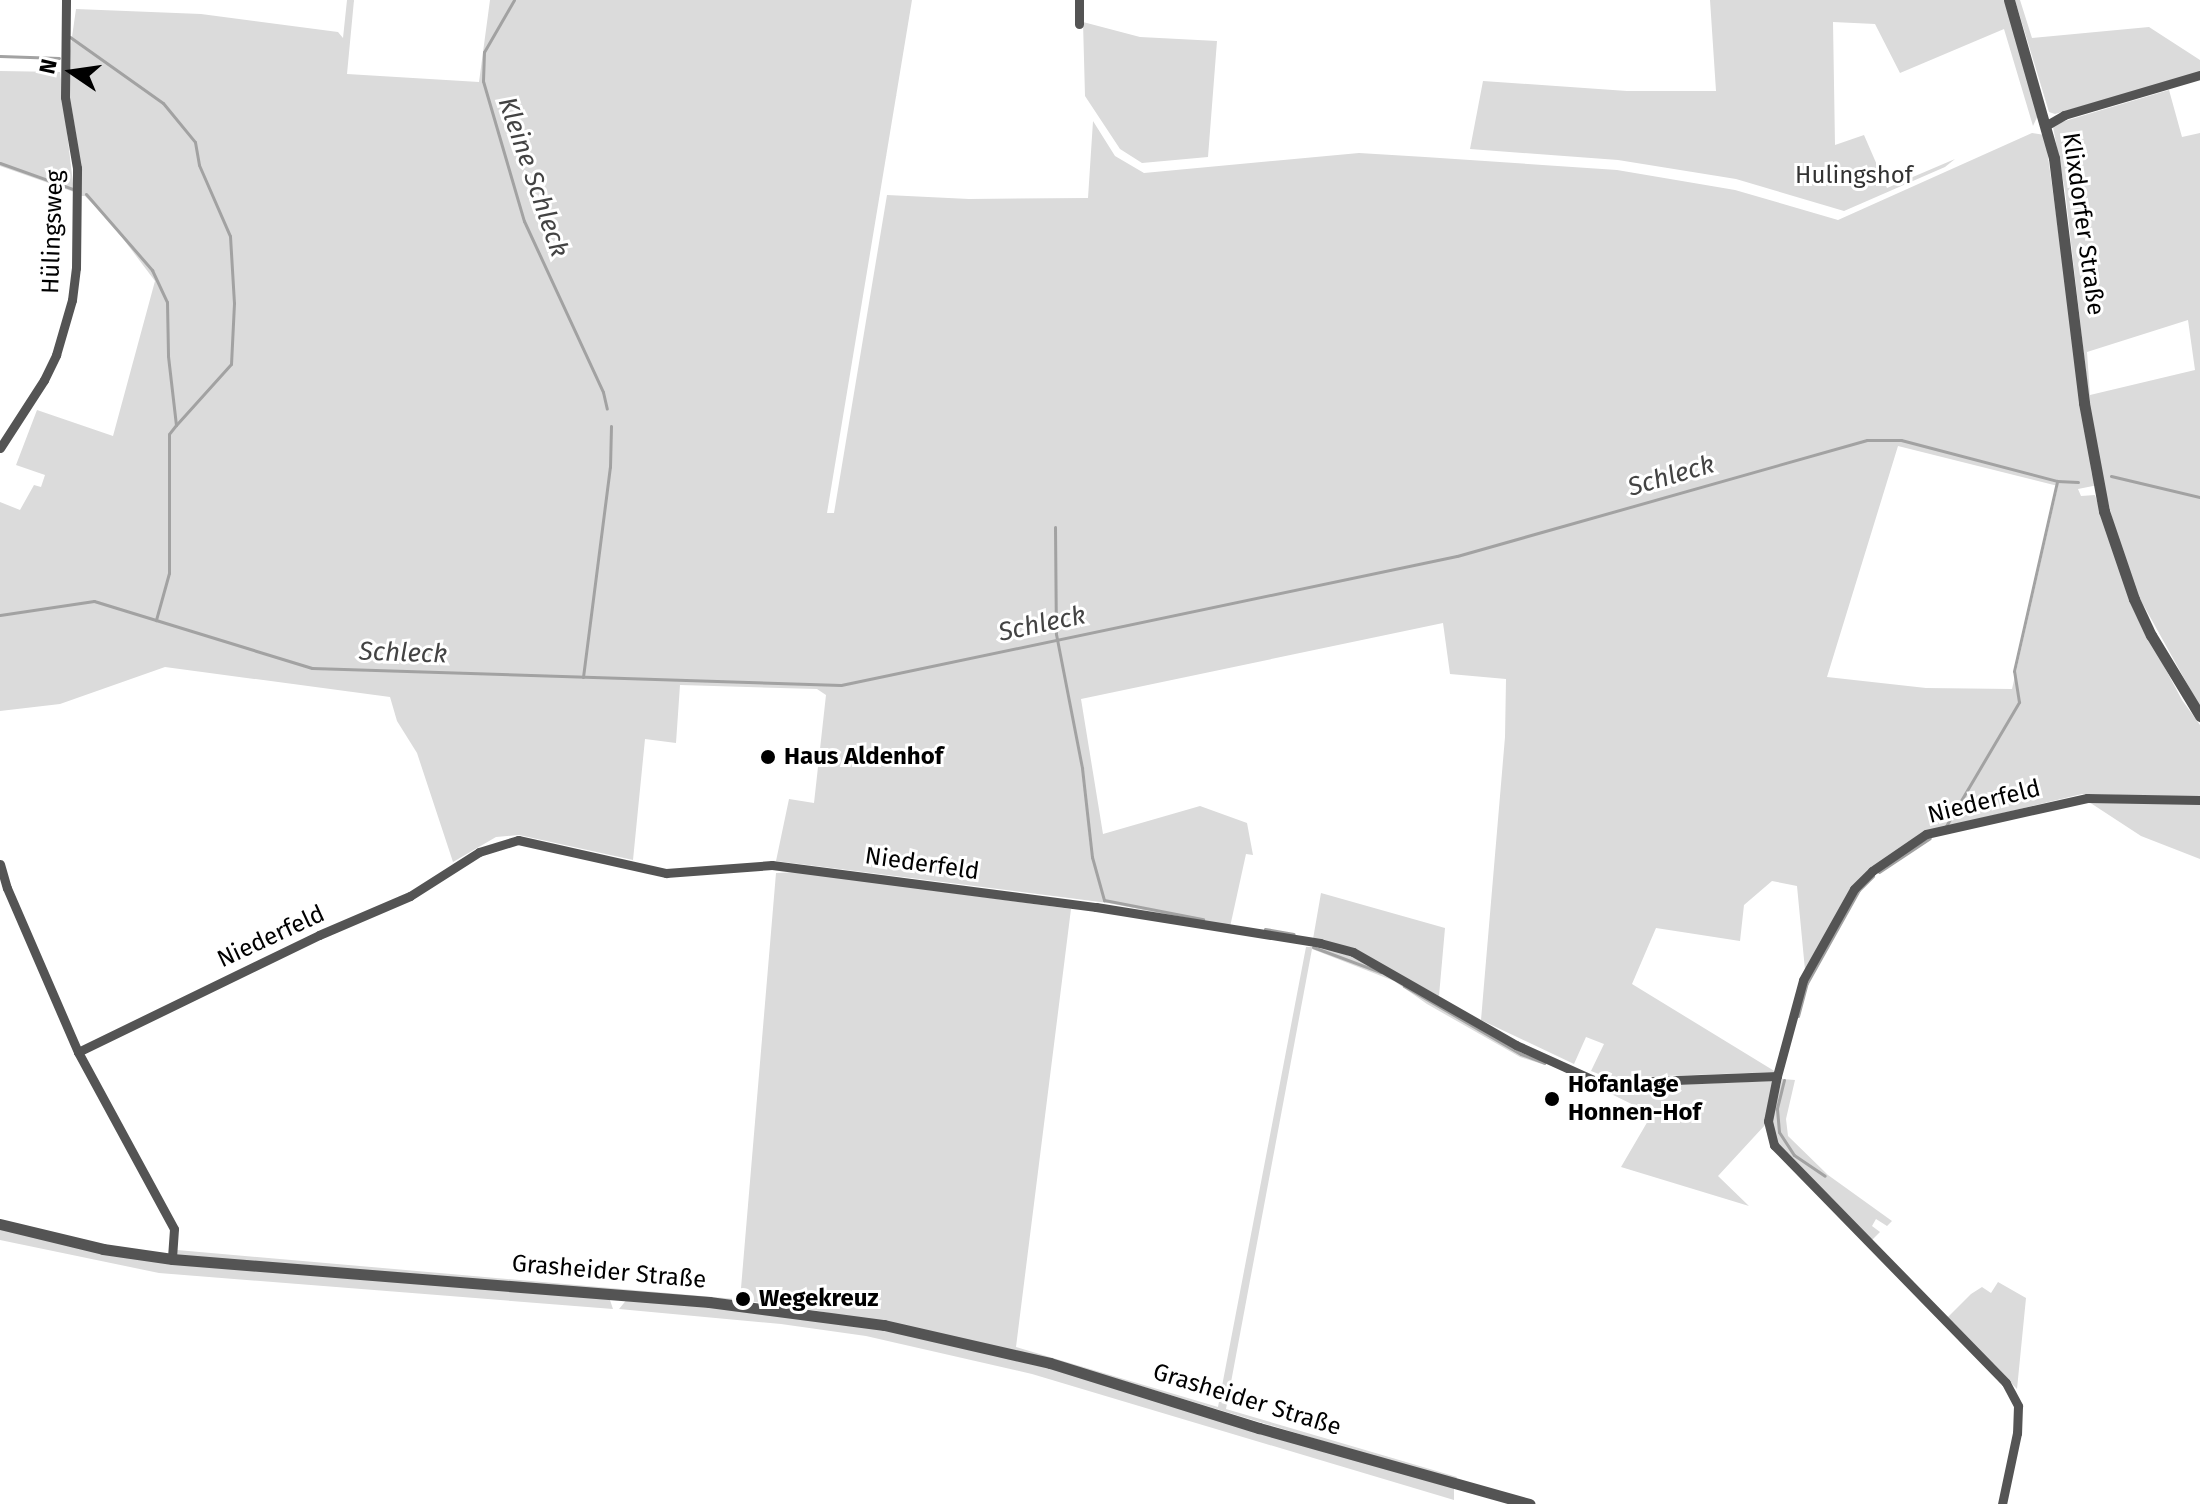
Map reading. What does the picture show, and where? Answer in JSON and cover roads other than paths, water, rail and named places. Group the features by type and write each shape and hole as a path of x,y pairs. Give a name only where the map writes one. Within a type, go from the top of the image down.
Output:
{"street":[{"name":"Hülingsweg","path":"0,448 44,380 56,355 72,300 76,268 77,168 65,97 66,0"},
{"path":"1079,0 1079,24"},
{"name":"Klixdorfer Straße","path":"2009,0 2047,125 2061,199 2092,458 2104,511 2134,599 2151,635 2200,716"},
{"path":"2047,125 2064,115 2200,75"},
{"name":"Niederfeld","path":"2002,1504 2017,1433 2018,1406 2006,1383 1774,1145 1768,1121 1803,980 1854,889 1872,871 1926,834 2087,798 2200,800"},
{"name":"Niederfeld","path":"78,1052 319,935 410,896 479,852 518,840 666,873 772,865 1080,905 1320,943 1353,952 1516,1045 1600,1083 1777,1076"},
{"path":"0,864 78,1052 174,1229 172,1259"},
{"name":"Grasheider Straße","path":"0,1224 103,1249 172,1259 709,1302 884,1325 1050,1363 1259,1428 1530,1504"}],"waterway":[{"name":"Kleine Schleck","path":"514,0 484,52 483,81 524,221 603,392 607,409"},
{"path":"70,37 163,103 195,142 199,165 230,236 234,303 231,364 176,425"},
{"path":"0,56 59,58"},
{"path":"0,163 73,189"},
{"path":"86,194 152,270 167,302 168,356 176,425 169,434 169,573 156,620"},
{"name":"Kleine Schleck","path":"583,677 610,467 611,426"},
{"name":"Schleck","path":"0,615 94,601 312,668 841,685 1457,556 1867,440 1901,440 2057,481 2078,482"},
{"name":"Schleck","path":"2111,476 2200,497"},
{"path":"1946,826 2019,702 2014,671 2057,481"},
{"path":"1055,527 1056,634 1082,768 1092,857 1104,900 1203,919"},
{"path":"1879,872 1930,838"},
{"path":"1798,1016 1807,983 1859,890 1873,876"},
{"path":"1265,929 1294,934"},
{"path":"1313,947 1380,972"},
{"path":"1404,986 1521,1054 1544,1063"},
{"path":"1784,1080 1777,1109 1779,1132 1794,1155 1825,1176"}],"place":[{"name":"Haus Aldenhof","path":"768,757"},
{"name":"Hofanlage Honnen-Hof","path":"1552,1099"},
{"name":"Wegekreuz","path":"743,1299"}],"park label":[{"name":"Hulingshof","path":"1854,176"}]}
